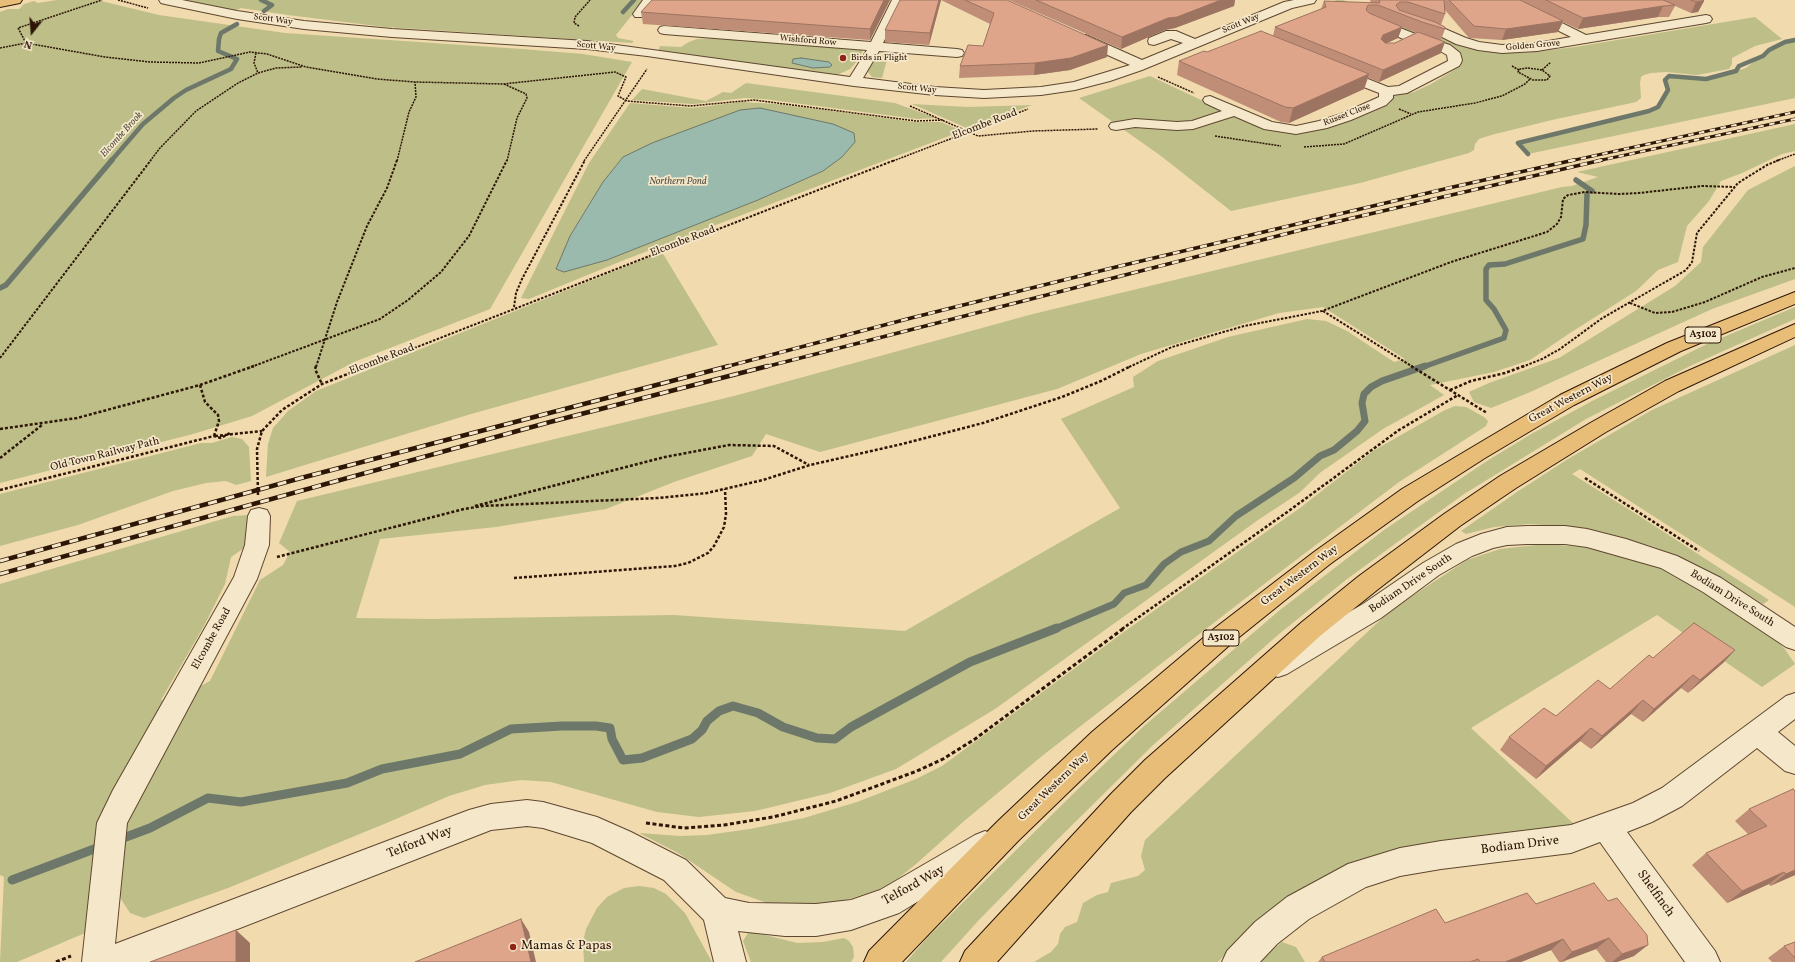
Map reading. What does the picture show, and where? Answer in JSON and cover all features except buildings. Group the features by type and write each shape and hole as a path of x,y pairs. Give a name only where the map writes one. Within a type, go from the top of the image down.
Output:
{"main road":[{"path":"0,3 16,0"},
{"name":"Great Western Way","path":"880,962 1008,831 1108,736 1224,635 1322,558 1410,495 1525,424 1612,377 1674,347 1795,297"},
{"path":"976,962 1126,798 1183,741 1311,629 1368,583 1446,525 1508,482 1648,398 1751,349 1795,330"}],"street":[{"name":"Scott Way","path":"167,0 230,14 296,24 392,33 587,45 647,52 854,82 955,93 1024,92 1093,82 1142,65 1292,3 1310,0"},
{"path":"639,14 649,0"},
{"path":"854,82 875,46 898,0"},
{"name":"Golden Grove","path":"1507,0 1584,39"},
{"path":"1673,12 1693,21"},
{"name":"Golden Grove","path":"1453,24 1431,28 1461,41 1478,46 1502,49 1537,47 1706,19"},
{"path":"1330,68 1386,91 1408,88 1454,63 1455,60 1453,53 1445,48 1413,38 1370,20"},
{"path":"1231,28 1248,35"},
{"name":"Wishford Row","path":"664,30 875,46 927,46 956,53"},
{"path":"681,44 692,32"},
{"path":"1154,41 1177,32 1194,43"},
{"path":"1071,34 1142,65"},
{"path":"1399,44 1413,38"},
{"path":"992,80 1022,79 1024,92"},
{"name":"Russet Close","path":"1210,100 1269,126 1296,130 1322,125 1382,102 1386,98 1386,91"},
{"path":"1116,126 1135,123 1177,126 1193,125 1211,120 1234,110"},
{"name":"Elcombe Road","path":"98,962 108,843 112,823 123,799 236,597 253,560 257,545 259,516"},
{"name":"Bodiam Drive South","path":"1255,679 1372,611 1431,569 1464,550 1489,540 1507,536 1565,535 1587,538 1626,548 1669,562 1692,572 1795,640"},
{"name":"Bodiam Drive","path":"1238,962 1266,933 1298,908 1359,874 1400,862 1428,857 1571,840 1642,813 1672,797 1795,704"},
{"path":"1758,733 1795,762"},
{"name":"Telford Way","path":"111,962 229,918 442,834 491,818 510,814 527,813 543,815 597,831 621,842 675,870 717,912 749,918 785,920 816,920 851,915 888,902 1008,831"},
{"name":"Shelfinch","path":"1606,827 1704,962"},
{"path":"717,912 730,962"}],"path":[{"path":"26,43 18,28 102,0"},
{"path":"584,28 574,23 574,20 590,0"},
{"path":"0,48 26,43 138,62 199,63 240,53 256,53 267,54 306,68"},
{"path":"256,53 254,62 258,74"},
{"path":"514,308 516,293 522,279 584,163 627,101 649,65"},
{"path":"0,358 151,160 176,131 196,111 238,83 258,74 290,67 377,79 415,82 504,84 615,72 626,77 618,96 627,101 690,106 754,100 916,121 944,120"},
{"path":"1528,68 1542,70 1550,76 1547,80 1533,80 1518,72 1520,69 1528,68"},
{"path":"1153,74 1210,100"},
{"path":"322,384 314,369 367,226 387,188 397,161 409,112 416,97 415,82"},
{"path":"0,429 77,418 200,385 323,342 380,319 408,300 441,272 469,236 509,157 517,118 527,98 526,94 504,84"},
{"path":"905,104 978,136 1033,131 1087,131 1116,126"},
{"name":"Elcombe Road","path":"259,516 257,449 262,431 282,410 322,384 514,308 1032,108"},
{"path":"1450,390 1471,381 1506,373 1542,359 1560,349 1601,319 1686,270 1692,262 1697,233 1735,187 1749,175 1767,164 1795,154"},
{"path":"464,509 482,506 658,498 707,493 763,480 810,465 902,444 975,424 1062,397 1108,377 1157,352 1179,344 1244,326 1322,311 1451,262 1547,232 1557,224 1561,217 1562,199 1568,195 1585,192 1619,194 1639,193 1702,186 1735,187"},
{"path":"1629,303 1655,313 1672,312 1705,302 1762,276 1795,268"},
{"path":"1322,311 1430,377 1487,414"},
{"path":"200,385 205,402 218,415 214,436"},
{"path":"642,822 660,826 684,828 773,818 836,801 917,771 943,759 992,726 1120,630 1290,510 1398,430 1458,395"},
{"path":"0,458 42,424"},
{"name":"Old Town Railway Path","path":"0,490 214,436 221,438 230,433 262,431"},
{"path":"253,560 288,555 665,457 729,445 774,446 810,465"},
{"path":"1585,478 1703,554"},
{"path":"514,578 675,566 688,563 708,553 714,546 724,527 726,514 725,489"}],"green space":[{"path":"57,0 97,0 159,15 285,33 583,54 632,62 490,309 354,362 252,416 193,434 0,483 0,12 8,9 19,9 24,4 34,1 38,3"},
{"path":"186,0 644,0 616,35 618,38 634,41 632,43 385,27 241,8 234,11"},
{"path":"1336,0 1343,0 1435,33 1501,53 1533,52 1575,47 1755,17 1782,39 1755,46 1732,58 1732,64 1729,69 1697,75 1666,72 1644,75 1641,77 1640,83 1641,98 1636,102 1491,135 1479,139 1475,144 1474,150 1469,153 1360,183 1231,211 1161,156 1079,98 1150,76 1252,124 1277,131 1303,133 1356,119 1384,107 1390,103 1391,97 1414,92 1431,84 1456,69 1462,63 1459,55 1329,4"},
{"path":"714,38 863,50 858,60 850,69 837,75 658,51 660,46 681,47 697,39"},
{"path":"1795,40 1795,98 1528,154 1518,143 1649,111 1658,107 1668,90 1665,80 1669,76 1706,79 1736,71 1746,68 1769,50 1785,42"},
{"path":"876,54 888,56 882,78 872,77 868,72"},
{"path":"746,83 895,103 936,118 917,119 764,99 745,98 693,104 632,100 642,89 706,101 723,92 731,93"},
{"path":"742,102 777,104 915,122 941,122 962,131 624,260 529,299 521,298 589,163 630,103 692,108","holes":["623,157 823,171 758,200 607,260 570,236 603,182"]},
{"path":"912,104 968,107 1032,105 969,129"},
{"path":"1795,124 1795,151 1782,154 1721,181 1709,201 1687,226 1678,262 1658,270 1636,291 1530,360 1494,372 1430,385 1444,395 1383,429 1321,472 1299,493 1258,520 995,709 896,769 830,793 755,811 699,817 657,812 551,782 521,780 485,785 449,796 228,888 144,918 130,913 121,899 114,878 94,856 85,933 17,962 0,962 4,877 0,875 0,584 233,516 249,515 247,546 231,557 225,584 204,626 161,700 170,702 210,681 260,580 283,565 290,552 279,543 297,501 734,396 1033,314 1562,187 1572,186 1598,177 1577,172","holes":["1323,307 1405,359 1394,362 1347,331 1326,321 1307,319 1228,337 1158,361 1133,377 1134,387 1061,419 1120,508 905,631 674,615 430,619 356,618 380,539 496,527 606,509 674,482 752,456 766,434 820,452 1057,389 1141,354 1279,313"]},
{"path":"1795,166 1795,279 1712,309 1528,393 1491,408 1474,402 1469,392 1489,383 1559,358 1675,286 1701,262 1703,247 1748,190"},
{"path":"662,252 718,345 471,414 266,477 268,444 273,428 288,411 316,391"},
{"path":"1795,307 1795,319 1692,365 1586,419 1464,494 1347,579 1279,634 1152,746 1057,840 978,921 941,962 906,962 927,938 1144,726 1280,610 1384,530 1487,461 1533,433 1594,400 1707,344"},
{"path":"1795,345 1795,607 1580,469 1572,474 1769,600 1763,604 1705,570 1677,556 1654,547 1598,531 1573,527 1529,524 1494,527 1466,534 1461,531 1568,459 1652,410"},
{"path":"1455,406 1466,407 1484,417 1488,421 1486,426 1399,482 1251,594 1042,756 963,822 916,864 896,880 880,889 834,904 773,905 736,892 678,853 639,833 680,836 707,835 750,829 804,818 857,802 916,779 942,766 1128,629 1300,508 1373,451 1445,410"},
{"path":"232,437 242,439 249,447 251,481 236,485 226,481 206,483 173,491 78,525 0,546 0,494 201,443 212,443"},
{"path":"1546,544 1594,548 1669,571 1770,634 1784,648 1795,664 1762,687 1657,615 1471,728 1574,824 1332,874 1288,898 1245,932 1218,962 1034,962 1051,952 1058,944 1060,934 1065,927 1077,922 1083,903 1097,895 1108,892 1111,883 1138,876 1145,870 1141,856 1145,840 1391,610 1467,560 1500,549"},
{"path":"639,886 654,888 666,894 685,913 712,962 584,962 583,942 586,929 597,908 607,897 624,888"},
{"path":"753,932 797,943 823,942 844,938 849,941 853,947 854,957 851,962 751,962 743,941 748,933"},
{"path":"1282,942 1296,947 1305,962 1261,962 1267,954"}],"water":[{"path":"801,58 829,62 832,65 830,67 813,68 792,63 793,59"},
{"name":"Northern Pond","path":"760,108 833,124 854,133 855,142 842,157 823,171 758,200 607,260 564,272 556,269 570,236 603,182 623,157 652,143 740,110"}],"waterway":[{"name":"Elcombe Brook","path":"261,0 272,5 264,11"},
{"path":"623,12 634,0"},
{"name":"Elcombe Brook","path":"111,161 143,124 174,98 186,90 231,69 237,59 218,51 219,39 221,33 237,24"},
{"path":"1528,154 1518,143 1649,111 1658,107 1668,90 1665,80 1669,76 1706,79 1736,71 1739,66 1763,56 1769,50 1785,42 1795,40"},
{"name":"Elcombe Brook","path":"0,288 6,285 112,160"},
{"path":"1576,180 1592,191"},
{"path":"1423,367 1504,338 1506,330 1494,309 1486,300 1486,269 1489,265 1505,264 1583,239 1586,225 1587,194"},
{"path":"1055,629 1114,604 1124,593 1146,585 1164,564 1181,552 1209,541 1236,516 1294,478 1320,456 1334,450 1357,431 1365,421 1362,403 1364,394 1371,387 1382,381 1425,366"},
{"path":"118,840 150,828 208,798 241,802 347,783 382,769 460,754 511,729 562,726 596,726 610,728 612,739 623,760 642,758 692,739 702,730 707,721 719,711 733,706 758,713 783,727 817,738 835,739 851,727 970,662 1057,628"},
{"path":"12,880 102,846"}],"railway":[{"path":"1570,161 1795,112"},
{"path":"1597,161 1795,119"},
{"path":"725,367 911,318 1116,267 1453,187 1574,160"},
{"path":"765,367 1301,230 1602,160"},
{"path":"0,561 301,478 729,366"},
{"path":"0,574 550,422 768,366"}],"place":[{"name":"Birds in Flight","path":"843,58"},
{"name":"Mamas & Papas","path":"513,947"}]}
